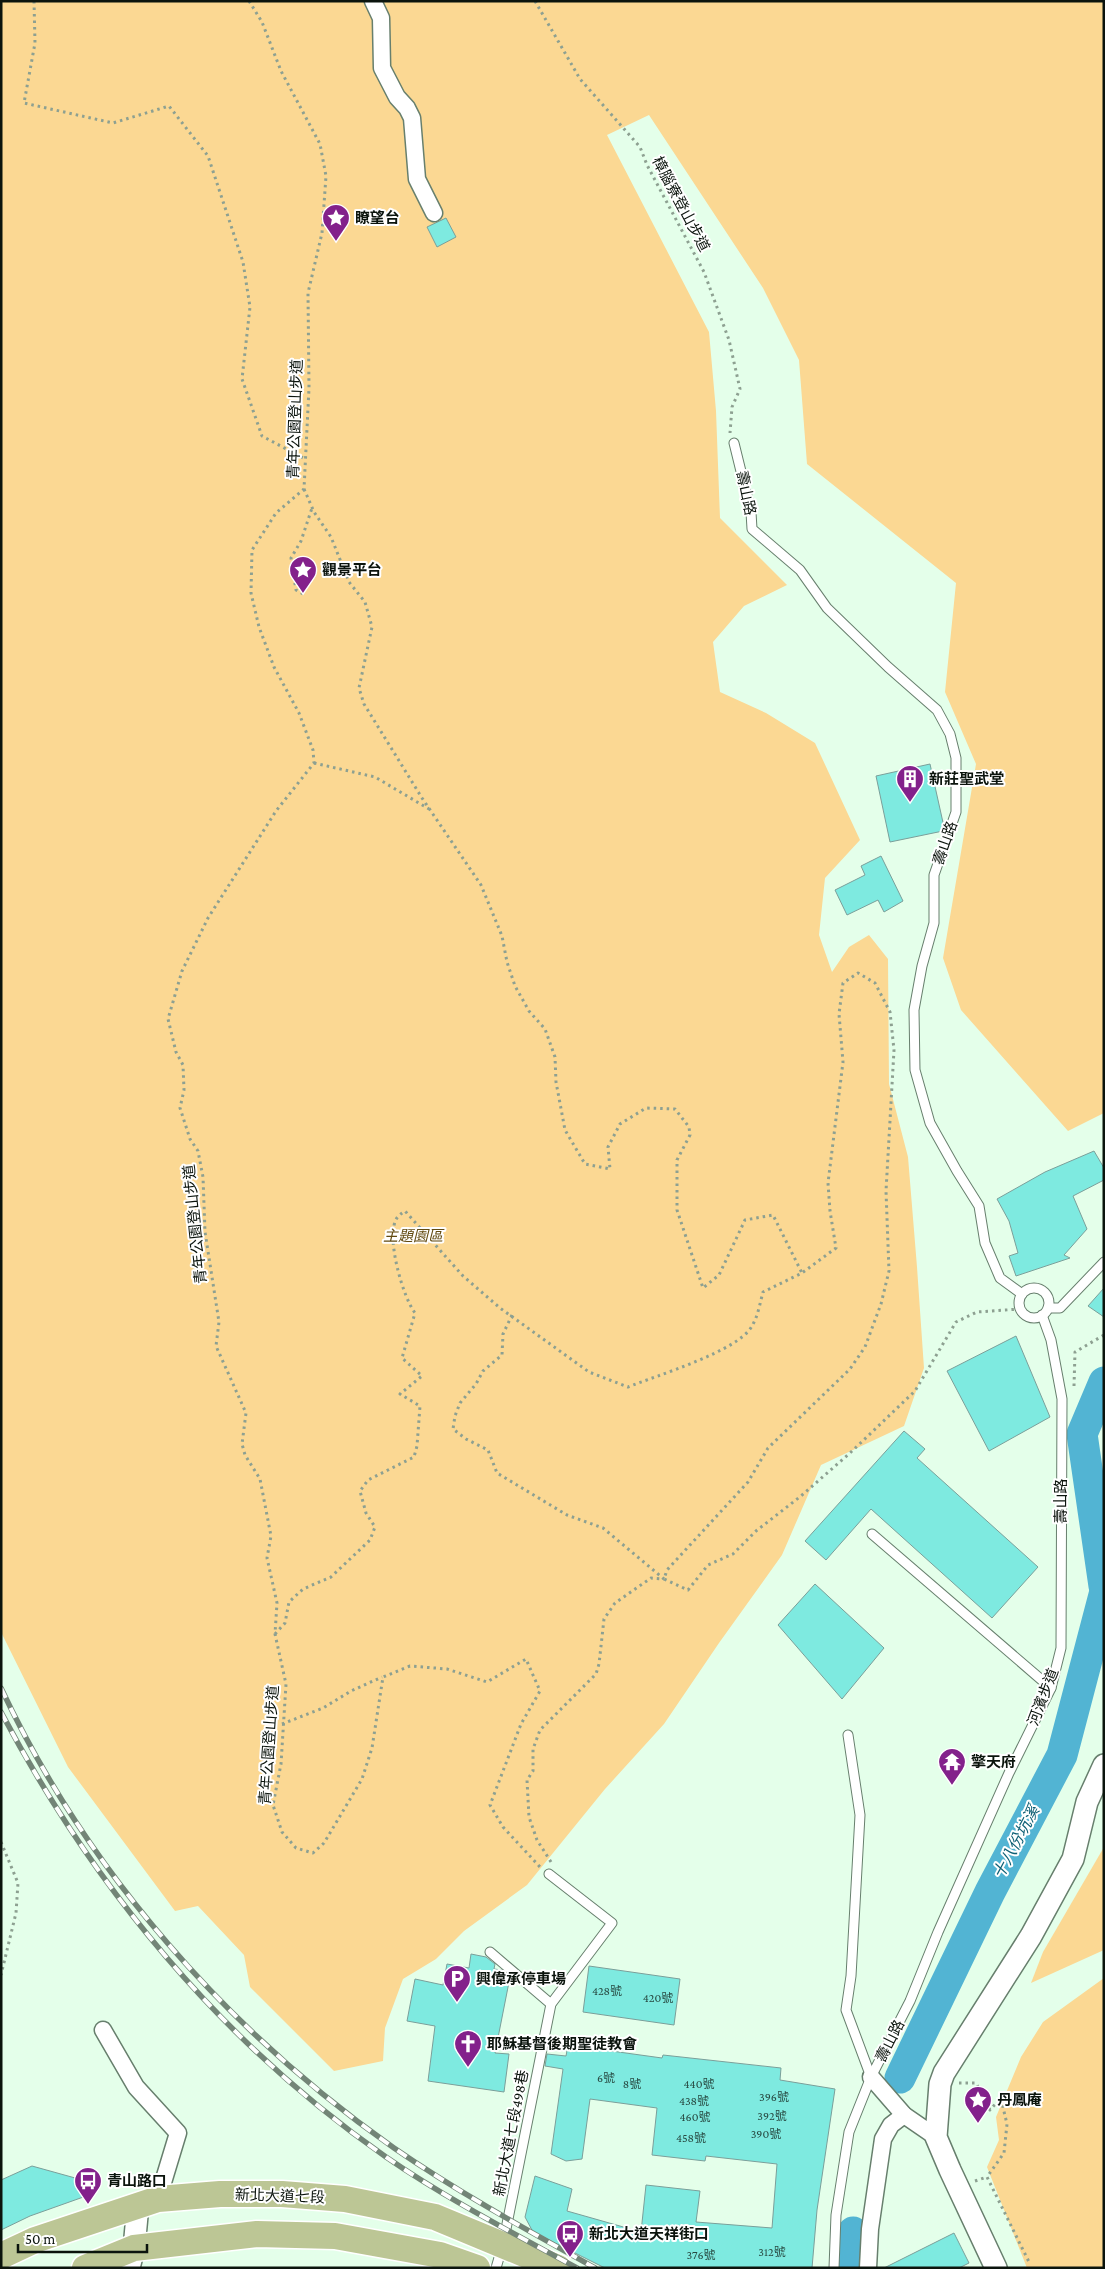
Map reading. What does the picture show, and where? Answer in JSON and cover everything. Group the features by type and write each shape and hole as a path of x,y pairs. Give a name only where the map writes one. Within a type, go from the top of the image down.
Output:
{"main road":[{"name":"新北大道七段","path":"1,2256 35,2240 148,2202 220,2194 282,2194 345,2198 435,2217 499,2256 558,2268"},
{"path":"86,2268 257,2234 335,2236 440,2255 477,2268"}],"street":[{"path":"374,1 381,18 382,68 397,97 407,108 412,118 416,179 434,213"},
{"path":"996,2268 936,2137 940,2084 944,2073 1031,1936 1073,1859 1087,1802 1104,1765"},
{"path":"104,2030 136,2087 178,2134 148,2202 131,2258"},
{"path":"871,2077 904,2115 936,2137"},
{"path":"868,2268 870,2230 883,2139 891,2125 904,2115"}],"lane":[{"name":"壽山路","path":"734,444 751,512 752,528 800,570 827,608 937,710 950,734 956,758 956,812 934,875 934,923 922,966 914,1010 915,1070 930,1123 979,1206 985,1243 1000,1278 1022,1294 1029,1288 1038,1288 1048,1298 1045,1311 1062,1399 1061,1648 1051,1688 1009,1773 910,2001 871,2077"},
{"path":"1022,1294 1019,1298 1020,1310 1032,1317 1045,1311 1060,1308 1104,1262"},
{"path":"872,1534 1051,1688"},
{"name":"壽山路","path":"848,1735 860,1815 851,1976 846,2010 871,2077"},
{"name":"新北大道七段498巷","path":"499,2256 551,2004 612,1923 549,1874"},
{"path":"490,1952 551,2004"},
{"path":"834,2268 836,2214 847,2142 871,2077"}],"path":[{"path":"34,1 35,43 24,103 114,123 168,106 208,156 243,262 250,306 242,380 262,436 305,460"},
{"name":"青年公園登山步道","path":"249,1 262,22 281,70 320,144 326,176 322,233 308,294 308,388 304,488 276,513 252,550 251,593 262,635 274,667 299,713 313,750 314,763 276,811 208,918 182,971 168,1019 176,1052 184,1065 184,1090 180,1108 190,1139 198,1151 203,1177 205,1232 219,1322 216,1346 246,1413 245,1455 260,1479 271,1536 267,1558 277,1603 275,1634 286,1684 281,1764 273,1805 282,1832 296,1848 314,1853 324,1842 362,1779 372,1748 382,1677"},
{"name":"樟腦寮登山步道","path":"535,1 580,79 640,147 704,272 729,340 740,389 732,407 730,436 734,444"},
{"path":"304,488 312,507 331,537 349,582 364,602 372,628 359,688 364,704 481,885 502,936 514,986 529,1011 545,1029 555,1057 556,1082 565,1130 584,1164 610,1169 608,1147 620,1124 646,1108 676,1109 689,1127 690,1135 677,1160 677,1210 703,1288 719,1276 745,1220 773,1214 802,1273"},
{"path":"303,594 296,590 290,563 301,541 312,507"},
{"path":"314,763 375,777 431,810"},
{"path":"275,1634 285,1624 289,1602 303,1589 331,1577 370,1540 375,1527 366,1513 360,1491 368,1480 414,1457 417,1446 420,1406 400,1394 422,1376 402,1358 415,1313 404,1294 394,1250 394,1227 397,1217 405,1211 463,1276 500,1308 589,1372 628,1386 706,1357 738,1340 752,1327 763,1292 802,1273 836,1248 830,1212 828,1183 844,1062 839,1014 843,983 858,973 876,983 890,1012 894,1050 886,1191 889,1271 881,1304 864,1346 850,1369 768,1448 748,1482 667,1570 664,1579"},
{"path":"512,1315 503,1334 502,1356 483,1370 476,1384 460,1403 455,1416 454,1429 466,1439 488,1450 497,1473 567,1515 604,1528 664,1579 688,1590 708,1565 733,1554 756,1531 802,1496 915,1391 956,1322 977,1312 1020,1310"},
{"path":"1074,1391 1075,1352 1104,1335"},
{"path":"282,1724 323,1708 351,1691 410,1666 447,1669 487,1682 526,1659 540,1691 521,1724 490,1805 503,1827 518,1845 549,1874 555,1867 532,1829 527,1793 527,1780 533,1772 534,1749 540,1730 596,1674 599,1664 604,1618 615,1603 651,1578 664,1579"},
{"path":"1,1842 18,1883 16,1912 1,1975"},
{"path":"940,2084 976,2083 990,2110 1001,2099 1007,2124 1004,2153 987,2177 1030,2264"}],"green space":[{"name":"主題園區","path":"1,1 1104,1 1104,1113 1068,1131 961,1010 943,958 976,764 945,692 956,583 807,464 799,360 763,288 649,115 607,135 709,332 716,411 720,518 787,585 744,606 713,642 720,692 766,713 815,743 860,840 825,878 819,935 832,972 849,947 869,935 888,959 889,1084 908,1157 924,1368 904,1426 821,1465 782,1555 664,1724 605,1789 527,1885 464,1931 436,1959 403,1979 385,2028 383,2061 334,2071 250,1987 244,1955 198,1906 175,1911 68,1767 1,1632"},
{"path":"1104,1847 1104,1950 1031,1983 1043,1952"},
{"path":"1104,1978 1104,2268 1027,2268 987,2167 999,2140 996,2117 1021,2057 1043,2022"}],"building":[{"path":"446,218 456,237 437,247 427,227"},
{"name":"新莊聖武堂","path":"930,764 944,827 943,831 890,842 876,776"},
{"path":"881,856 903,901 884,912 878,900 847,915 835,890 865,875 861,866"},
{"path":"1094,1151 1104,1168 1104,1180 1073,1196 1087,1229 1064,1255 1070,1258 1016,1276 1009,1256 1018,1253 1009,1221 997,1199 1045,1172"},
{"path":"1104,1288 1104,1317 1088,1306"},
{"path":"1016,1336 1050,1417 989,1451 947,1371"},
{"path":"904,1431 925,1449 917,1458 1038,1567 992,1618 871,1509 826,1560 805,1541"},
{"path":"815,1584 884,1648 842,1699 778,1625"},
{"path":"471,1954 486,1957 495,1964 494,1969 502,1970 510,1977 495,2053 509,2054 504,2092 428,2081 435,2026 407,2021 415,1979 443,1985 447,1964 469,1968"},
{"path":"589,1966 680,1979 674,2025 583,2012"},
{"path":"568,2045 662,2058 663,2055 781,2068 780,2080 835,2089 817,2210 812,2268 605,2268 533,2232 525,2217 535,2176 572,2189 567,2211 641,2232 646,2185 700,2191 696,2222 772,2228 777,2164 706,2156 705,2161 652,2155 657,2108 590,2099 582,2159 566,2161 551,2154 563,2069 545,2066 547,2054 566,2056"},
{"path":"32,2166 86,2181 91,2186 89,2195 30,2216 1,2230 1,2180"},
{"path":"954,2233 969,2263 959,2268 884,2268"}],"waterway":[{"name":"十八份坑溪","path":"1104,1382 1082,1434 1104,1586"},
{"name":"十八份坑溪","path":"900,2078 990,1892 1062,1755 1104,1595"},
{"name":"十八份坑溪","path":"852,2268 853,2232"}],"railway":[{"path":"1,1688 36,1756 75,1821 120,1884 168,1943 220,2000 275,2053 333,2102 394,2148 518,2225 595,2268"},
{"path":"1,1712 77,1840 120,1900 167,1958 217,2013 270,2064 326,2112 386,2157 480,2215 577,2268"}],"place":[{"name":"瞭望台","path":"336,242"},
{"name":"觀景平台","path":"303,594"},
{"name":"新莊聖武堂","path":"910,803"},
{"name":"擎天府","path":"952,1786"},
{"name":"興偉承停車場","path":"457,2003"},
{"name":"耶穌基督後期聖徒教會","path":"468,2068"},
{"name":"丹鳳庵","path":"978,2124"},
{"name":"青山路口","path":"88,2205"},
{"name":"新北大道天祥街口","path":"570,2258"}]}
